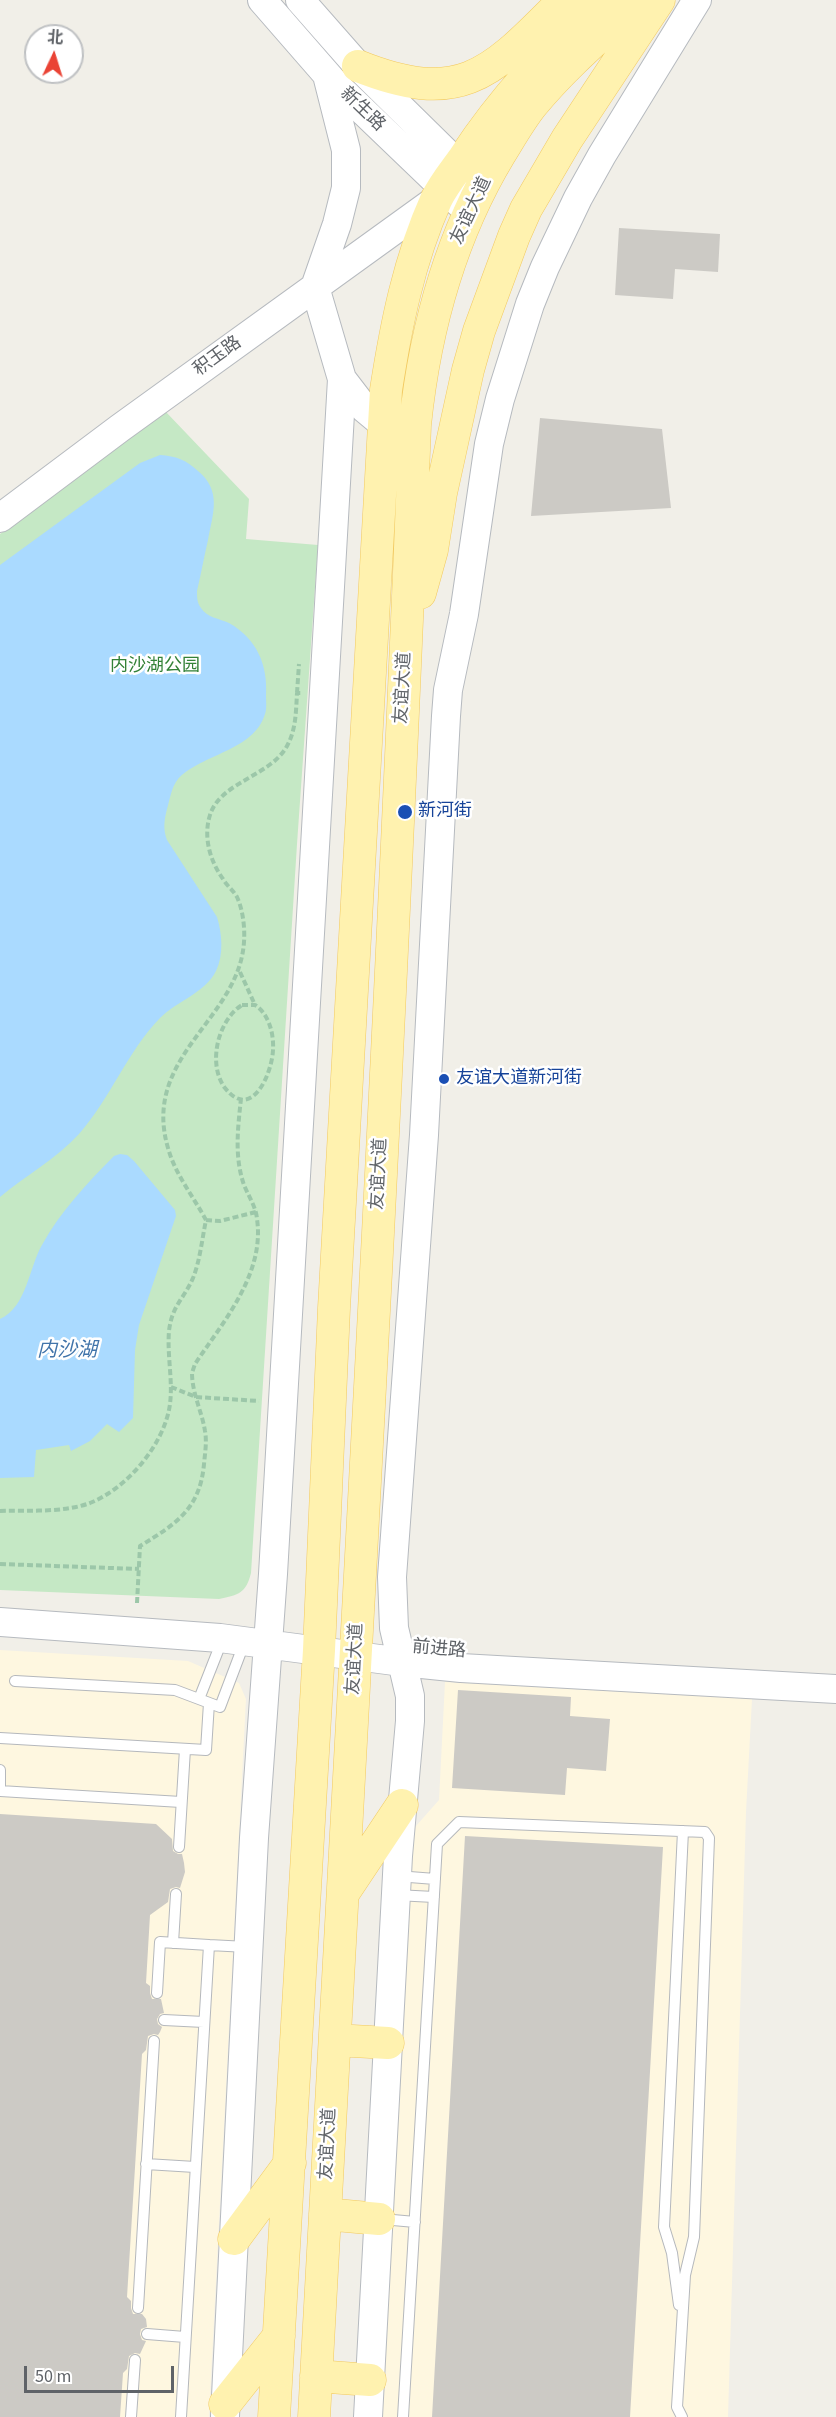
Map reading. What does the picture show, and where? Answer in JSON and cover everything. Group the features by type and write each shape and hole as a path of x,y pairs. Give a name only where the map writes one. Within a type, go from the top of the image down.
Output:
{"main road":[{"name":"新生路","path":"262,0 327,75 446,184 474,200"},
{"name":"新生路","path":"300,0 358,66 446,184"},
{"path":"358,66 385,77 418,83 436,85 461,82 480,74 507,54 564,0"},
{"name":"友谊大道","path":"274,2417 320,1641 335,1296 383,424 400,309 418,247 446,184 507,97 550,48 602,0"},
{"name":"友谊大道","path":"314,2417 344,1893 418,392 438,295 474,200 531,106 584,50 639,0"},
{"path":"407,637 432,550 441,493 468,370 479,331 514,236 526,209 567,139 659,0"},
{"path":"368,2417 396,1885 410,1721 410,1696 392,1609 392,1577 424,1135 448,690 464,614 489,444 500,399 530,304 549,257 578,198 697,0"},
{"path":"327,75 346,150 346,188 337,224 315,287 342,379 364,409 383,424"},
{"name":"积玉路","path":"0,518 315,287 446,184"},
{"path":"225,2410 248,1948 251,1637 342,379"},
{"name":"前进路","path":"44,1624 141,1618 251,1637"},
{"name":"前进路","path":"0,1622 320,1641 473,1668 836,1689"},
{"name":"前进路","path":"400,1654 452,1652 836,1673"},
{"path":"344,1893 402,1805"},
{"path":"335,2040 388,2043"},
{"path":"234,2240 290,2163"},
{"path":"325,2214 379,2219"},
{"path":"225,2410 279,2336"},
{"path":"316,2376 370,2380"}],"lane":[{"path":"0,1738 206,1750 204,1701 251,1637"},
{"path":"15,1681 175,1690 220,1707 251,1637"},
{"path":"179,1847 185,1749"},
{"path":"0,1770 0,1791 182,1802"},
{"path":"403,2417 437,1844 459,1822 705,1832 709,1838 694,2237 686,2266 681,2314 677,2407 682,2417"},
{"path":"681,2314 675,2288 672,2253 664,2227 683,1831"},
{"path":"396,1885 435,1879"},
{"path":"396,1885 434,1897"},
{"path":"173,1943 176,1894"},
{"path":"157,1993 160,1942 248,1948"},
{"path":"181,2417 208,1945"},
{"path":"164,2020 204,2022"},
{"path":"138,2308 154,2041"},
{"path":"146,2164 195,2167"},
{"path":"379,2219 415,2222"},
{"path":"147,2334 186,2337"},
{"path":"131,2417 135,2360"}],"path":[{"path":"0,1511 67,1508 90,1503 111,1491 138,1467 159,1439 168,1412 171,1386 169,1332 178,1299 195,1272 206,1220 171,1160 164,1129 165,1099 180,1059 224,998 239,971 244,939 243,920 236,896 218,872 209,852 207,830 210,813 224,795 271,764 285,750 294,732 297,693 312,694"},
{"path":"239,971 255,1005 262,1011 272,1030 272,1060 266,1081 252,1097 241,1098 230,1092 222,1081 217,1060 219,1041 224,1024 232,1013 242,1005 255,1005"},
{"path":"137,1603 140,1546 164,1532 182,1517 192,1505 200,1485 206,1440 192,1381 195,1364 242,1293 258,1232 256,1212 244,1185 238,1158 241,1098"},
{"path":"206,1220 220,1221 256,1212"},
{"path":"171,1386 196,1397 269,1402"},
{"path":"0,1564 57,1564 139,1569"}],"shaded area":[{"path":"0,1650 188,1661 239,1683 246,1699 209,2417 0,2417"},
{"path":"445,1682 752,1699 746,1812 728,2417 371,2417 408,1835 439,1800"}],"green space":[{"name":"内沙湖公园","path":"166,412 249,499 246,539 318,545 251,1573 247,1585 241,1592 219,1599 0,1590 0,534"}],"water":[{"path":"160,455 185,461 206,479 210,486 214,503 197,591 198,602 206,614 229,623 247,637 259,654 265,674 266,710 259,726 239,744 200,764 178,779 172,790 165,817 164,829 167,840 217,917 221,937 219,965 205,985 167,1012 148,1031 100,1106 79,1134 0,1197 0,565 140,463"},
{"name":"内沙湖","path":"127,1155 134,1161 175,1210 176,1216 139,1325 135,1350 133,1418 119,1432 107,1424 90,1441 71,1451 69,1445 36,1450 34,1477 0,1478 0,1319 9,1313 22,1296 38,1254 57,1221 94,1176 114,1156"}],"building":[{"path":"619,228 720,234 718,272 675,269 673,299 615,295"},
{"path":"540,418 662,429 671,508 531,516"},
{"path":"458,1690 571,1697 570,1716 610,1719 606,1771 567,1768 565,1795 452,1788"},
{"path":"0,1814 156,1824 172,1839 173,1851 182,1854 184,1863 185,1872 180,1888 170,1889 168,1902 150,1915 146,1983 150,1986 152,1999 161,1999 164,2013 160,2014 157,2019 158,2024 162,2027 160,2032 158,2035 148,2036 146,2050 142,2054 127,2297 131,2301 133,2314 142,2314 146,2319 147,2327 141,2329 142,2340 146,2341 140,2354 135,2353 129,2356 127,2369 123,2373 120,2417 0,2417"},
{"path":"465,1836 663,1847 630,2417 432,2417"}],"place":[{"name":"新河街","path":"405,812"},
{"name":"友谊大道新河街","path":"444,1079"}]}
